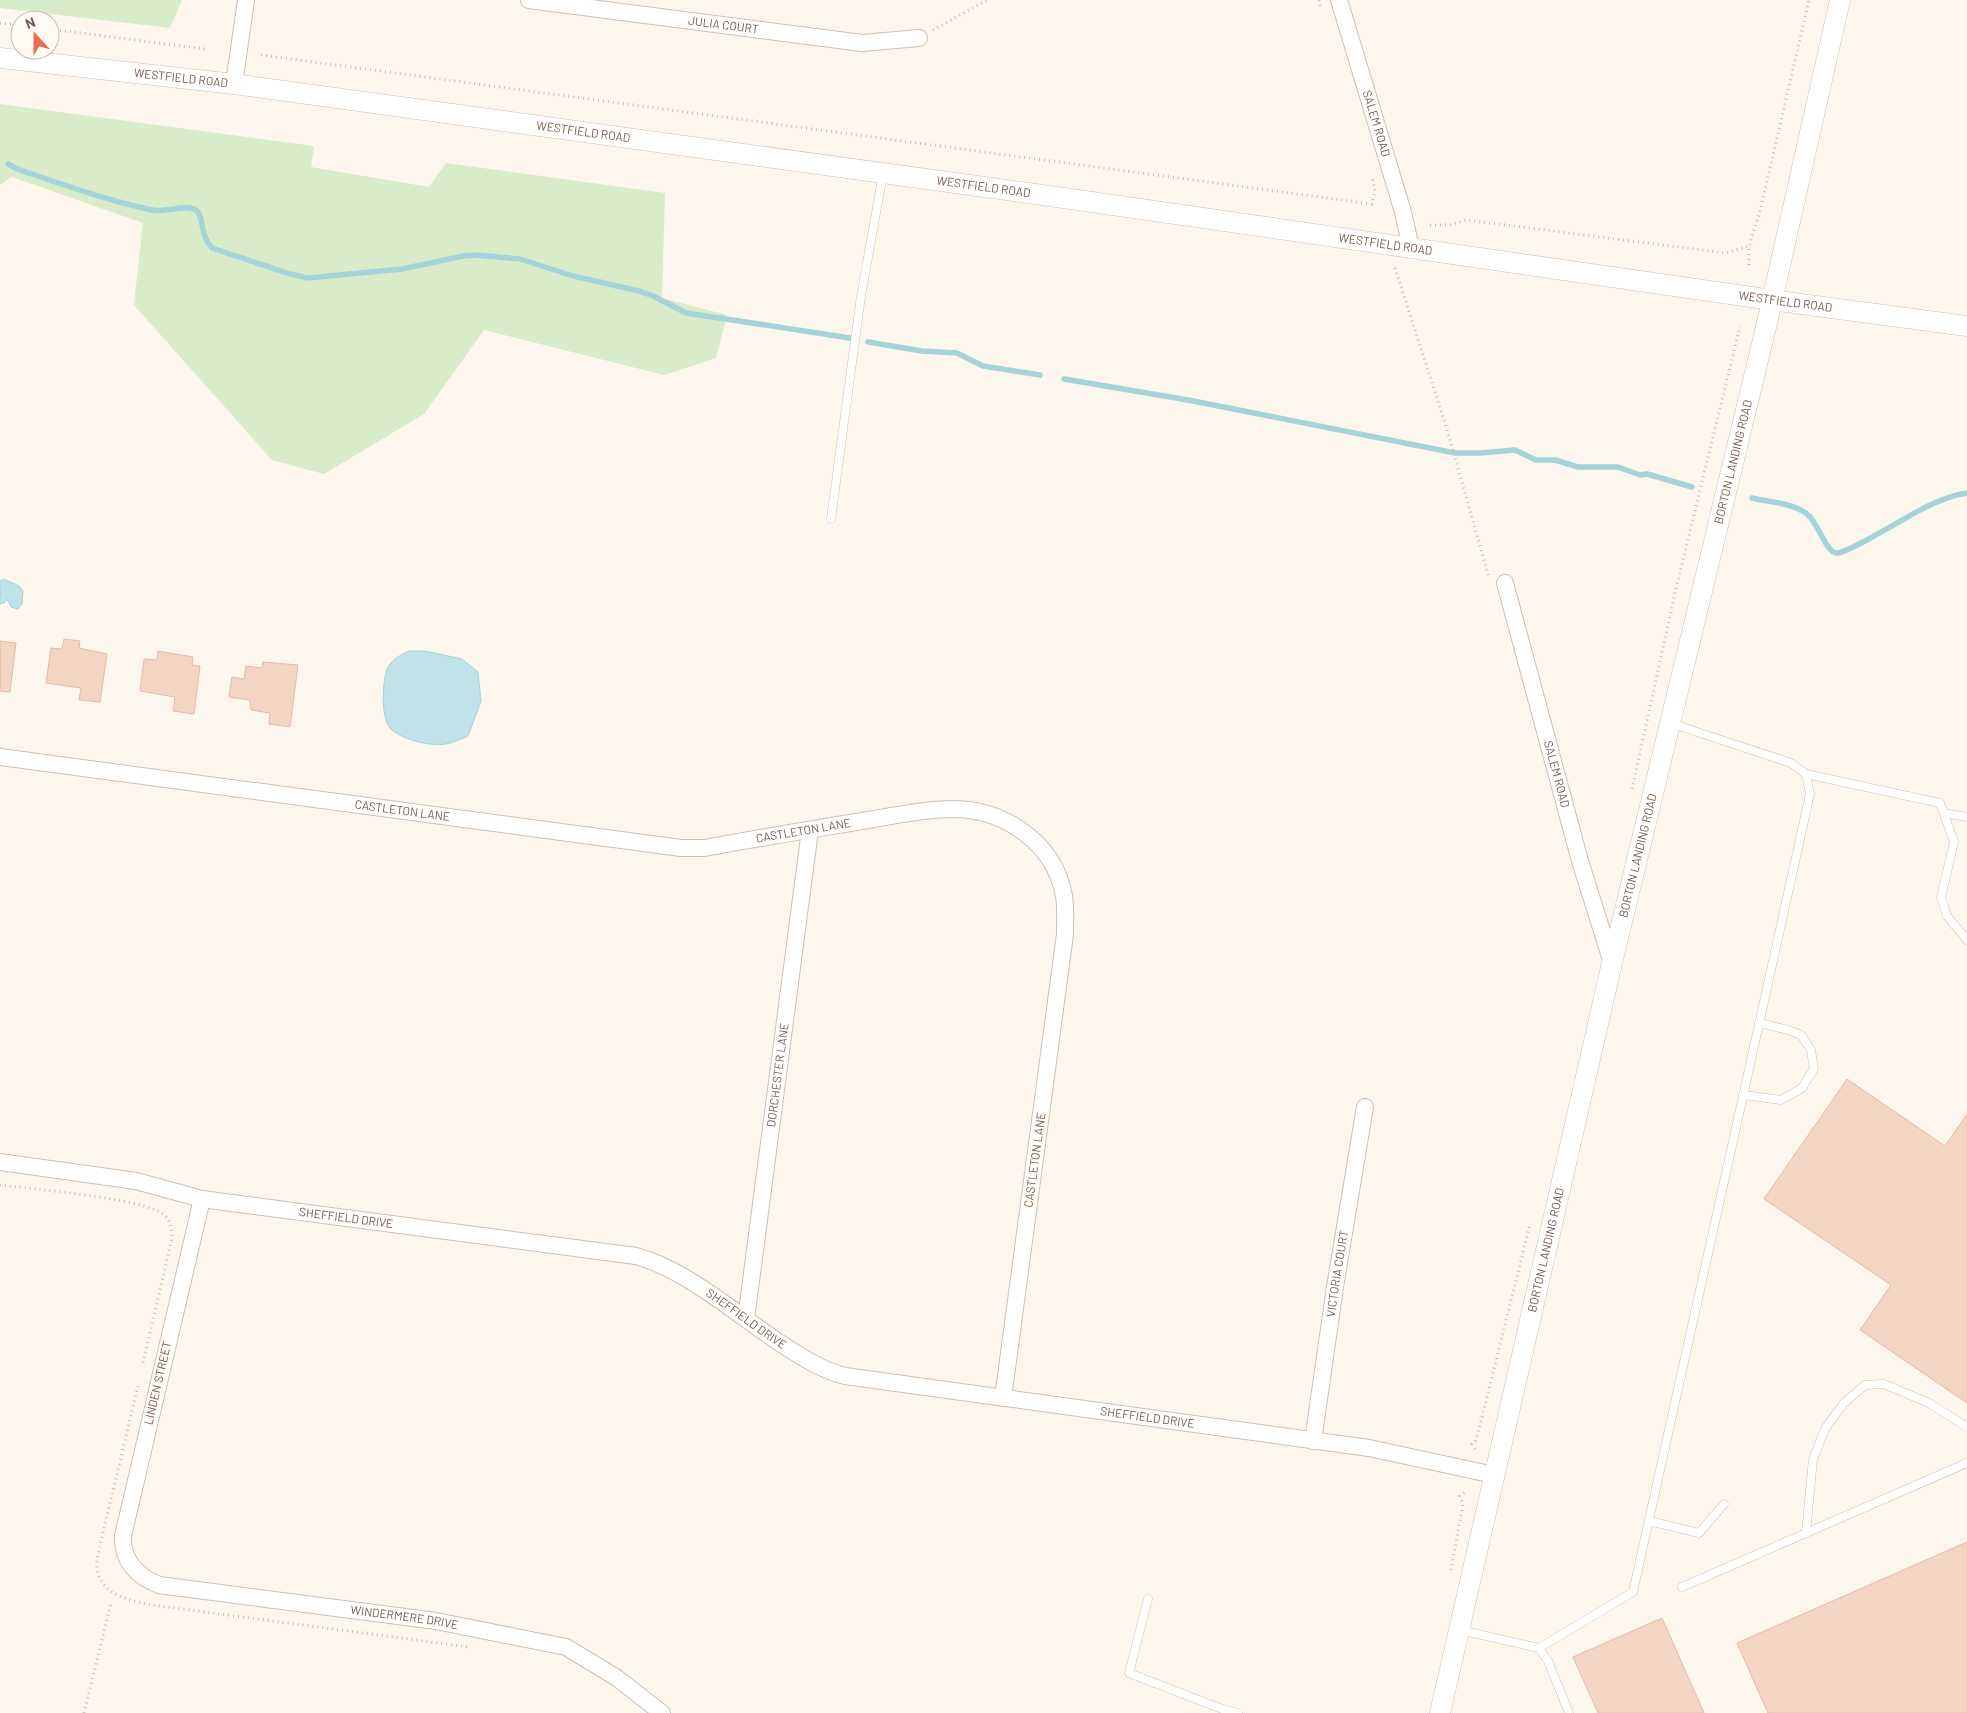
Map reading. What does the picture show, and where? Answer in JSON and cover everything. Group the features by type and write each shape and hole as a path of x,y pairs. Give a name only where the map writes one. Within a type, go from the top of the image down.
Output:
{"street":[{"path":"234,84 246,0"},
{"name":"JULIA COURT","path":"529,0 862,43 919,38"},
{"name":"SALEM ROAD","path":"1339,0 1403,212 1411,248"},
{"name":"BORTON LANDING ROAD","path":"1440,1713 1612,963 1772,300 1840,0"},
{"name":"WESTFIELD ROAD","path":"0,58 234,84 1967,326"},
{"name":"SALEM ROAD","path":"1497,582 1612,963"},
{"name":"CASTLETON LANE","path":"0,757 681,848 705,848 946,810 972,811 1000,817 1023,831 1053,865 1060,880 1064,896 1065,934 1004,1398"},
{"name":"DORCHESTER LANE","path":"746,1319 810,830"},
{"name":"VICTORIA COURT","path":"1313,1441 1335,1287 1365,1107"},
{"name":"SHEFFIELD DRIVE","path":"0,1162 136,1181 202,1199 636,1256 650,1260 675,1272 806,1361 832,1373 865,1380 1369,1448 1494,1475"},
{"name":"LINDEN STREET","path":"131,1567 124,1549 123,1536 202,1199"},
{"name":"WINDERMERE DRIVE","path":"131,1567 140,1576 159,1584 436,1621 566,1647 617,1678 662,1713"}],"lane":[{"path":"831,520 861,296 883,174"},
{"path":"1670,723 1791,763 1806,774 1940,803 1954,842 1941,897 1947,916 1967,940"},
{"path":"1539,1648 1633,1592 1810,794 1806,774"},
{"path":"1944,813 1967,818"},
{"path":"1744,1095 1781,1100 1802,1088 1814,1069 1811,1050 1801,1036 1788,1030 1760,1023"},
{"path":"1806,1533 1813,1459 1825,1429 1843,1404 1865,1385 1884,1384 1929,1403 1967,1427"},
{"path":"1682,1587 1967,1463"},
{"path":"1649,1521 1699,1532 1724,1504"},
{"path":"1148,1598 1130,1673 1222,1710 1238,1713"},
{"path":"1459,1629 1539,1648 1548,1661 1569,1713"}],"path":[{"path":"919,38 987,0"},
{"path":"1750,265 1749,246 1759,215 1809,0"},
{"path":"60,30 205,49"},
{"path":"261,55 1372,204"},
{"path":"1430,225 1449,225 1466,220 1726,253 1749,246"},
{"path":"1395,268 1463,484 1497,582"},
{"path":"1630,797 1675,592 1740,326"},
{"path":"0,1185 132,1203 163,1213 171,1222 172,1238 143,1364"},
{"path":"139,1382 100,1545 97,1567 102,1582 112,1593 125,1599 152,1605 472,1648"},
{"path":"84,1713 111,1603"}],"green space":[{"path":"0,0 182,0 170,28 60,15 60,10 0,8"},
{"path":"0,104 314,146 311,167 429,187 446,163 665,193 662,298 727,315 716,358 664,375 484,330 424,414 324,474 272,460 134,305 143,223 12,177 0,185"}],"water":[{"path":"4,579 19,586 23,591 22,604 18,609 11,607 7,599 4,603 0,604 0,581"},
{"path":"409,651 425,651 462,659 478,672 481,701 468,736 440,745 407,738 389,727 386,722 384,706 386,673 392,662"}],"building":[{"path":"64,639 80,641 79,648 107,654 100,702 79,700 81,688 46,683 51,648 62,649"},
{"path":"0,641 16,643 10,692 0,691"},
{"path":"158,651 193,657 192,665 200,666 194,714 173,711 175,697 140,691 144,659 157,660"},
{"path":"263,662 298,665 290,727 269,724 270,713 251,710 250,700 229,697 232,677 244,679 246,666 262,668"},
{"path":"1847,1079 1945,1146 1967,1114 1967,1403 1860,1330 1891,1285 1764,1199"},
{"path":"1967,1542 1967,1713 1768,1713 1737,1643"},
{"path":"1662,1618 1704,1713 1598,1713 1573,1657"}],"waterway":[{"path":"8,164 17,169 67,186 135,206 157,211 182,208 193,209 197,211 201,218 204,233 212,248 290,274 308,278 402,269 463,256 476,255 520,259 573,276 639,291 686,313 850,338"},
{"path":"868,342 922,351 957,353 983,366 1040,375"},
{"path":"1064,379 1188,400 1455,453 1515,450 1536,460 1555,460 1578,467 1618,467 1640,475 1647,474 1692,487"},
{"path":"1752,498 1788,505 1801,510 1811,518 1828,547 1836,553 1852,548 1935,503 1967,493"}]}
